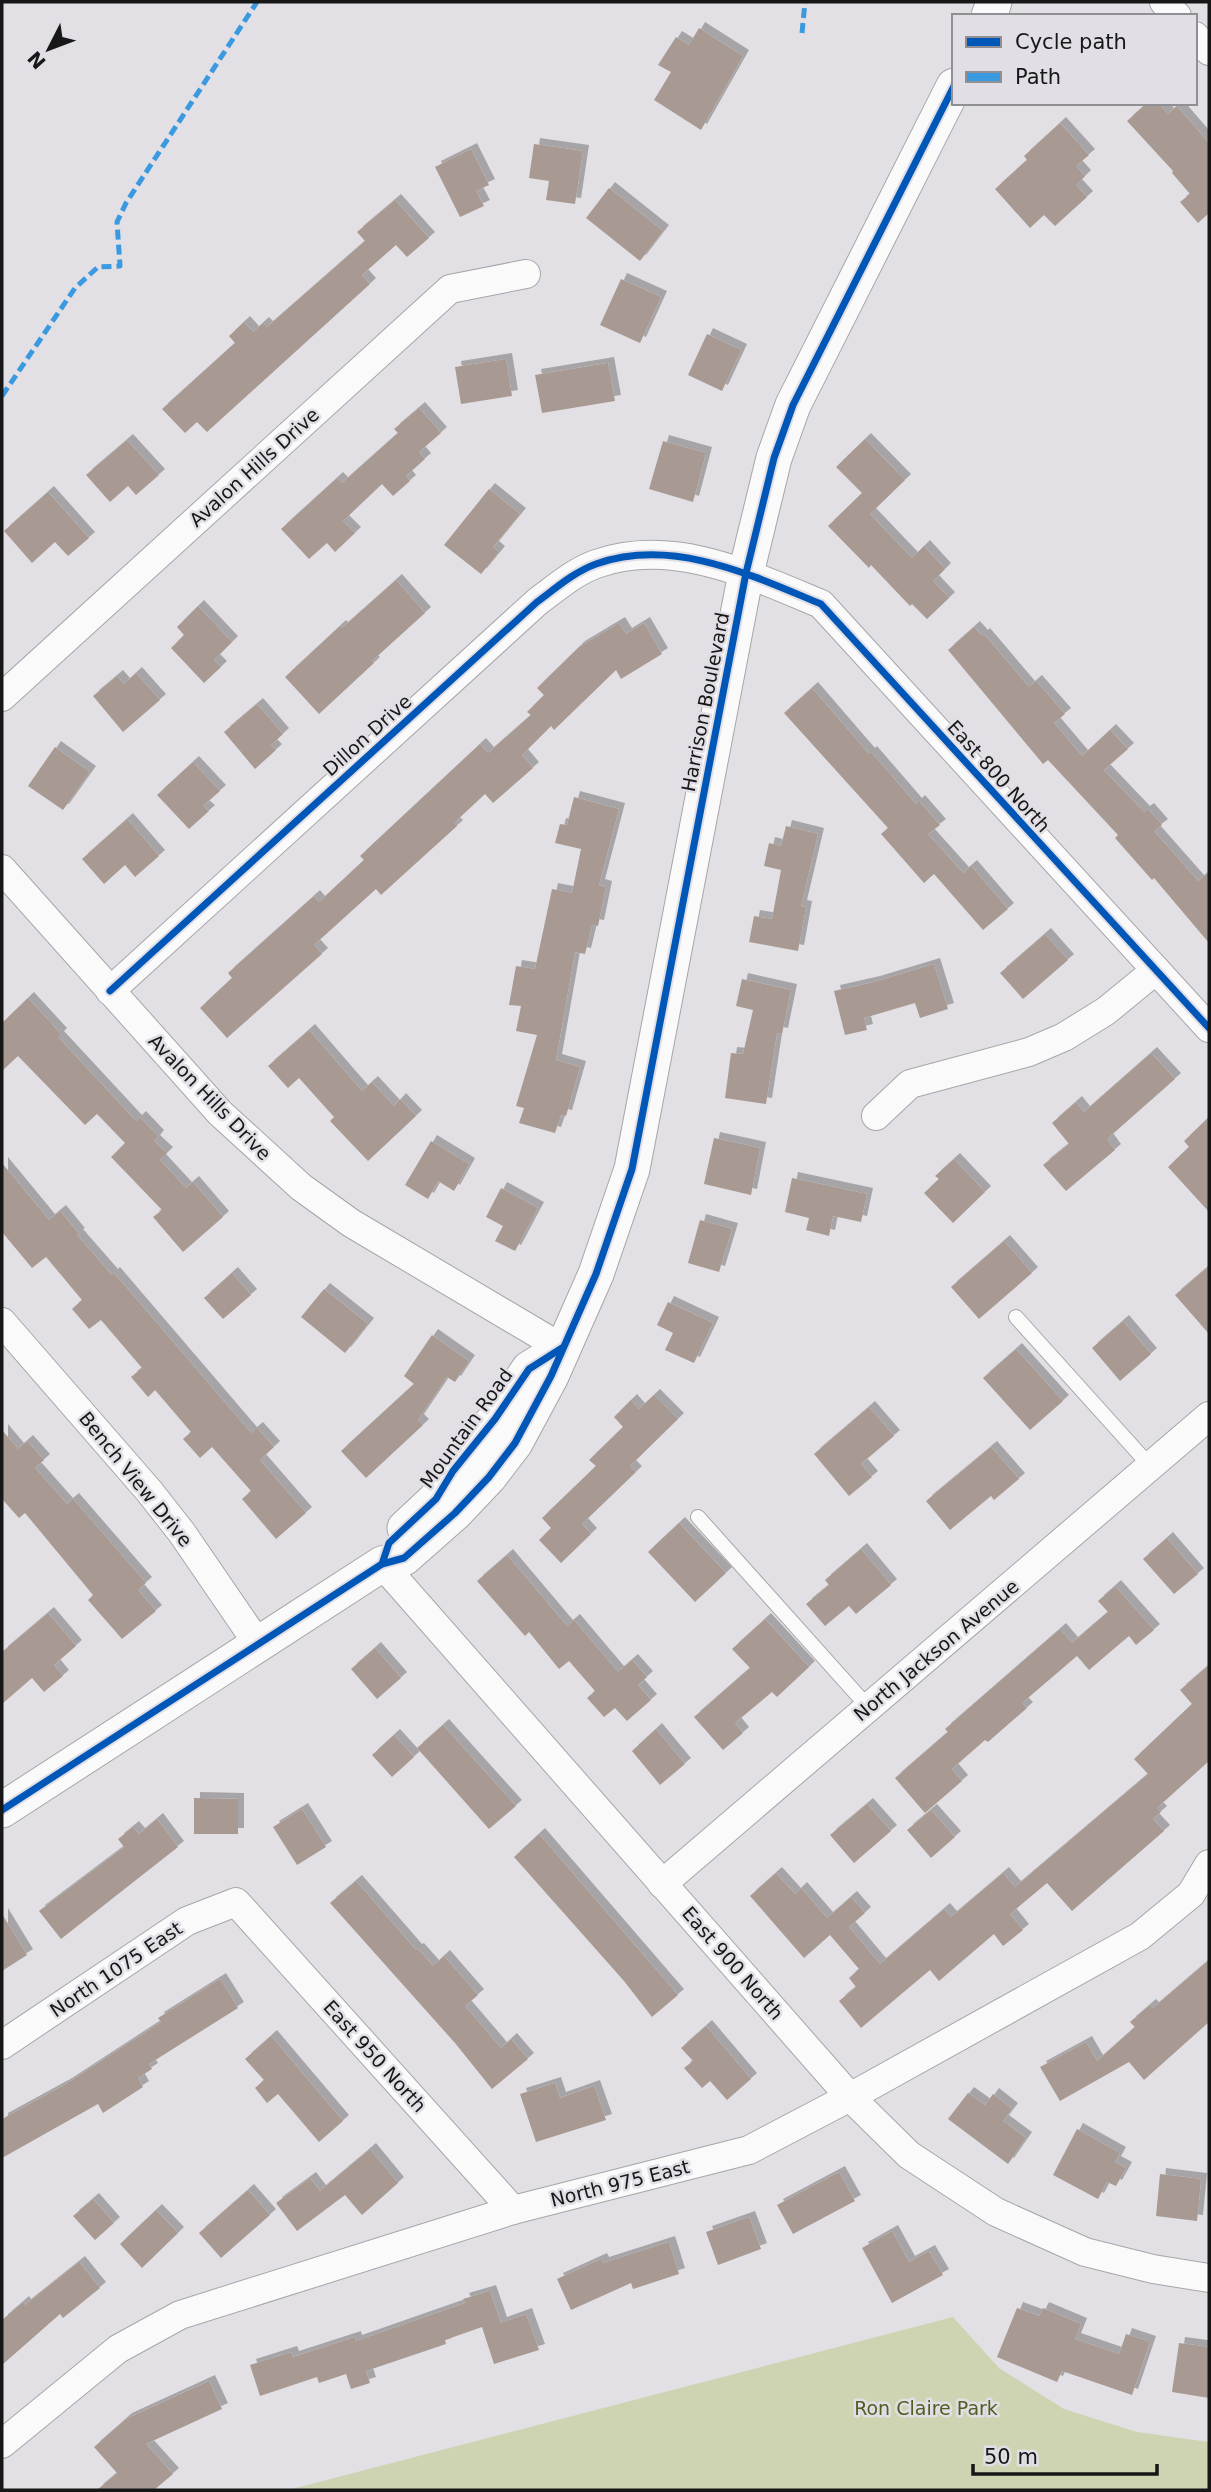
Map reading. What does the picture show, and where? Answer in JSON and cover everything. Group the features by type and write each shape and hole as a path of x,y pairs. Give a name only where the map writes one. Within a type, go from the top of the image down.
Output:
{"street":[{"path":"1197,38 1209,51"},
{"name":"Harrison Boulevard","path":"562,1348 596,1274 632,1169 746,573 775,458 793,405 952,90"},
{"name":"Avalon Hills Drive","path":"2,697 450,289 526,274"},
{"name":"Dillon Drive","path":"110,991 537,602 566,579 595,565 627,556 672,555 746,573"},
{"name":"East 800 North","path":"746,573 821,604 1209,1028"},
{"name":"Avalon Hills Drive","path":"2,869 220,1113 300,1187 351,1223 562,1348"},
{"path":"876,1116 910,1084 1029,1052 1064,1037 1106,1011 1156,970"},
{"name":"Bench View Drive","path":"2,1322 149,1491 182,1533 258,1644"},
{"name":"Mountain Road","path":"2,1810 382,1564 389,1543 436,1500 453,1471 495,1419 528,1368 562,1348"},
{"name":"North Jackson Avenue","path":"662,1884 1209,1416"},
{"name":"East 900 North","path":"382,1564 850,2097 909,2155 996,2211 1085,2252 1153,2269 1209,2278"},
{"name":"North 975 East","path":"2,2444 118,2349 180,2315 513,2210 748,2150 850,2097 1140,1936 1191,1894 1209,1864"},
{"name":"North 1075 East","path":"2,2045 187,1921 236,1902"},
{"name":"East 950 North","path":"236,1902 513,2210"}],"lane":[{"path":"1016,1317 1151,1467"},
{"path":"698,1517 869,1708"}],"green space":[{"name":"Ron Claire Park","path":"953,2317 999,2368 1064,2409 1137,2432 1209,2442 1209,2490 288,2490"}],"building":[{"path":"699,28 743,56 701,130 654,100 671,72 658,65 676,37 689,45"},
{"path":"1145,105 1160,105 1168,114 1177,106 1209,143 1209,216 1208,214 1198,223 1180,202 1190,194 1173,171 1127,121"},
{"path":"1060,123 1089,155 1076,166 1085,176 1076,185 1087,197 1055,226 1044,215 1030,228 995,189 1027,160 1024,156"},
{"path":"534,144 583,151 575,204 546,200 549,181 529,178"},
{"path":"471,149 489,185 476,191 484,206 460,217 435,167"},
{"path":"609,188 663,231 640,261 586,218"},
{"path":"395,200 429,238 407,257 396,245 362,275 370,284 207,432 197,422 185,433 162,409 235,343 229,336 244,322 253,332 263,323 267,327 365,241 357,232"},
{"path":"621,279 661,297 640,343 600,325"},
{"path":"707,334 741,350 722,391 688,375"},
{"path":"506,359 512,396 461,404 455,367"},
{"path":"608,363 615,401 542,413 535,375"},
{"path":"419,408 441,433 419,452 425,459 406,476 410,481 393,496 382,484 343,521 355,533 335,552 327,543 309,559 281,529 337,478 342,483 398,433 394,429"},
{"path":"865,439 905,480 870,514 912,558 924,546 945,569 933,581 949,598 927,619 912,604 910,606 871,565 869,568 828,526 862,493 836,467"},
{"path":"127,440 159,475 136,495 128,486 110,502 86,475"},
{"path":"663,441 706,453 693,502 649,489"},
{"path":"489,489 520,514 493,547 499,552 481,574 444,545"},
{"path":"48,492 89,538 68,556 55,542 32,563 4,531"},
{"path":"396,580 425,613 319,714 285,677 340,626 342,628"},
{"path":"198,606 232,642 214,660 221,667 204,683 171,648 184,635 177,627"},
{"path":"619,623 626,634 644,623 662,654 621,679 616,670 554,730 551,726 522,755 533,768 493,803 485,794 454,823 457,826 381,895 376,889 314,945 322,954 227,1038 200,1008 232,978 228,973 314,896 319,902 364,860 360,856 480,744 488,753 531,715 527,712 544,695 537,688 579,647"},
{"path":"974,627 982,636 984,634 1029,687 1036,681 1065,714 1054,723 1082,756 1110,730 1128,749 1104,770 1144,812 1148,809 1162,825 1154,831 1198,881 1209,872 1209,943 1154,878 1152,880 1115,838 1118,835 1048,760 1043,764 948,650"},
{"path":"136,673 160,700 123,732 93,696 117,676 124,684"},
{"path":"812,688 869,754 871,752 916,804 919,801 940,825 928,834 963,873 971,866 1008,909 983,930 934,874 924,883 881,834 888,828 784,713"},
{"path":"257,704 283,734 271,745 276,750 255,769 224,732"},
{"path":"55,747 90,772 63,810 28,786"},
{"path":"193,762 220,791 203,806 209,811 189,829 157,795"},
{"path":"574,797 619,809 599,885 606,887 598,926 592,925 585,954 575,952 556,1060 580,1067 566,1116 561,1115 555,1133 519,1123 524,1108 516,1106 537,1035 516,1031 521,1006 509,1005 516,966 535,969 552,889 572,893 581,849 555,843 560,824 567,825"},
{"path":"127,819 159,856 135,877 125,865 104,884 82,859"},
{"path":"786,826 818,834 801,906 806,907 798,951 749,942 754,916 772,919 781,870 764,866 769,843 781,846"},
{"path":"1045,934 1068,960 1023,999 1000,973"},
{"path":"934,964 948,1009 920,1018 915,1003 864,1018 867,1030 845,1035 834,991"},
{"path":"742,979 791,990 782,1034 777,1033 766,1104 725,1098 731,1053 743,1054 753,1010 736,1006"},
{"path":"28,998 61,1034 58,1037 136,1121 140,1117 158,1136 154,1141 167,1153 160,1160 186,1188 193,1182 223,1217 183,1252 153,1217 162,1210 111,1157 125,1143 97,1114 85,1125 18,1056 2,1071 2,1023"},
{"path":"309,1030 362,1091 372,1082 394,1106 400,1099 416,1116 368,1161 330,1121 334,1117 299,1078 288,1088 268,1066"},
{"path":"1151,1053 1175,1079 1107,1139 1115,1150 1066,1191 1043,1165 1069,1144 1052,1123 1076,1102 1084,1112"},
{"path":"1209,1117 1209,1212 1168,1167 1189,1147 1184,1141"},
{"path":"714,1138 760,1148 751,1195 704,1184"},
{"path":"431,1141 469,1164 454,1191 438,1181 428,1199 405,1185"},
{"path":"954,1159 985,1192 953,1223 924,1193 939,1179 935,1176"},
{"path":"2,1163 49,1220 60,1211 79,1234 77,1235 112,1275 114,1273 251,1433 257,1428 274,1447 260,1460 306,1513 276,1539 242,1499 251,1491 212,1447 200,1458 183,1439 191,1432 155,1390 148,1397 131,1377 142,1368 101,1320 89,1329 72,1309 82,1300 46,1257 32,1268 2,1232"},
{"path":"792,1178 867,1194 861,1222 833,1216 829,1236 806,1230 809,1218 785,1212"},
{"path":"501,1188 538,1208 515,1251 495,1241 503,1226 486,1217"},
{"path":"700,1220 732,1229 719,1272 688,1263"},
{"path":"1004,1241 1032,1273 979,1319 951,1287"},
{"path":"1209,1266 1209,1334 1175,1295"},
{"path":"232,1273 251,1295 223,1319 204,1298"},
{"path":"324,1289 368,1324 345,1353 301,1317"},
{"path":"668,1302 713,1323 694,1363 665,1350 673,1333 657,1325"},
{"path":"1123,1321 1151,1354 1120,1381 1092,1348"},
{"path":"432,1335 469,1361 455,1382 447,1377 418,1420 423,1425 366,1478 341,1451 414,1384 404,1376"},
{"path":"1016,1349 1063,1401 1030,1430 983,1378"},
{"path":"654,1395 678,1419 630,1466 636,1472 582,1524 591,1534 561,1563 539,1540 551,1528 542,1518 596,1466 589,1460 623,1427 614,1417 631,1400 639,1409"},
{"path":"869,1407 894,1436 861,1464 872,1477 849,1496 814,1454"},
{"path":"2,1430 18,1449 27,1441 44,1460 35,1468 67,1504 73,1499 146,1583 138,1590 156,1611 122,1639 88,1600 93,1595 25,1513 19,1518 2,1499"},
{"path":"991,1447 1019,1479 994,1500 991,1496 950,1530 926,1501"},
{"path":"679,1523 726,1573 695,1602 648,1552"},
{"path":"1167,1538 1198,1574 1174,1594 1143,1559"},
{"path":"861,1549 891,1585 856,1614 849,1606 825,1626 806,1604 829,1585 825,1580"},
{"path":"507,1555 567,1626 574,1620 618,1672 632,1660 647,1677 638,1685 651,1700 627,1721 615,1708 604,1717 587,1698 595,1691 569,1661 559,1669 529,1632 525,1636 477,1581"},
{"path":"1115,1586 1154,1630 1136,1645 1129,1636 1089,1670 1077,1656 1022,1703 1027,1708 952,1769 962,1781 925,1813 895,1778 948,1732 945,1729 1060,1629 1072,1643 1108,1612 1098,1601"},
{"path":"48,1613 76,1646 54,1665 63,1676 44,1692 32,1678 2,1704 2,1652"},
{"path":"765,1619 809,1667 777,1697 772,1692 735,1723 743,1733 723,1750 694,1717 750,1668 732,1649"},
{"path":"375,1648 401,1678 377,1699 351,1669"},
{"path":"1209,1665 1209,1761 1157,1808 1161,1812 1153,1819 1164,1831 1072,1911 1047,1883 1010,1914 1023,1930 1003,1946 994,1934 939,1981 930,1970 861,2028 839,2001 856,1987 849,1978 859,1969 830,1935 804,1958 750,1896 776,1873 795,1894 801,1888 827,1918 851,1897 865,1913 849,1927 880,1964 944,1909 951,1917 1003,1873 1015,1887 1148,1774 1134,1759 1192,1704 1180,1690"},
{"path":"443,1725 516,1806 489,1829 417,1748"},
{"path":"656,1729 685,1764 660,1785 632,1751"},
{"path":"394,1735 414,1757 392,1777 372,1755"},
{"path":"194,1798 238,1799 238,1834 194,1834"},
{"path":"867,1804 891,1831 854,1863 830,1835"},
{"path":"302,1809 326,1847 297,1865 273,1827"},
{"path":"931,1810 955,1837 931,1858 907,1830"},
{"path":"157,1819 178,1847 61,1939 39,1911 124,1847 118,1839 133,1827 139,1834"},
{"path":"539,1834 678,1995 652,2017 624,1981 514,1857"},
{"path":"356,1881 433,1966 444,1956 478,1995 465,2006 501,2048 511,2039 528,2059 492,2089 455,2043 330,1903"},
{"path":"2,1914 27,1955 2,1971"},
{"path":"1209,1960 1209,2022 1144,2080 1129,2062 1060,2101 1040,2067 1086,2042 1097,2061 1135,2027 1130,2022 1150,2005 1153,2008"},
{"path":"220,1979 238,2008 149,2064 152,2069 138,2078 143,2087 103,2113 98,2104 2,2158 2,2119 66,2084 161,2022 158,2018"},
{"path":"706,2026 751,2079 727,2100 710,2081 702,2088 684,2068 693,2061 681,2048"},
{"path":"271,2036 343,2121 319,2142 278,2094 267,2103 255,2088 264,2080 245,2059"},
{"path":"555,2083 560,2098 594,2086 606,2120 536,2142 520,2094"},
{"path":"968,2093 985,2105 993,2094 1012,2109 1003,2121 1026,2138 1008,2164 948,2119"},
{"path":"1077,2129 1120,2153 1115,2162 1126,2168 1116,2186 1107,2182 1098,2199 1053,2175"},
{"path":"370,2149 398,2183 362,2215 345,2195 297,2231 276,2203 310,2178 320,2191"},
{"path":"839,2172 855,2201 793,2234 777,2205"},
{"path":"1160,2174 1201,2179 1197,2221 1156,2216"},
{"path":"248,2190 270,2215 221,2258 199,2233"},
{"path":"93,2199 114,2223 95,2240 73,2216"},
{"path":"156,2210 178,2233 142,2268 120,2244"},
{"path":"749,2217 761,2249 718,2265 706,2232"},
{"path":"892,2231 909,2262 929,2251 943,2275 892,2303 862,2248"},
{"path":"669,2242 679,2274 633,2289 631,2283 571,2310 557,2279 601,2259 603,2263"},
{"path":"79,2262 100,2288 63,2318 60,2314 2,2365 2,2320"},
{"path":"490,2291 501,2323 526,2314 539,2350 494,2364 482,2327 445,2340 446,2344 366,2371 370,2383 351,2389 346,2374 319,2383 317,2377 260,2396 250,2365 291,2352 293,2357 355,2337 356,2341 465,2303 463,2299"},
{"path":"1017,2308 1039,2316 1043,2308 1081,2324 1075,2339 1119,2354 1126,2334 1150,2342 1132,2395 1062,2371 1057,2382 997,2357"},
{"path":"1179,2343 1209,2347 1209,2398 1172,2392"},
{"path":"209,2381 222,2409 146,2444 173,2474 154,2490 97,2490 117,2473 94,2447 126,2419"}],"marked path":[{"path":"2,396 75,288 98,267 120,266 117,222 126,203 257,2"},
{"path":"802,33 805,2"}],"cycle path":[{"path":"2,1810 382,1564 404,1558 455,1513 489,1477 515,1443 551,1376 596,1274 632,1169 746,573 774,458 793,405 952,90"},
{"path":"110,991 537,602 588,567 625,557 654,555 683,557 739,571 821,604 1209,1028"},
{"path":"382,1564 389,1543 436,1499 453,1471 495,1419 529,1369 562,1348"}]}
